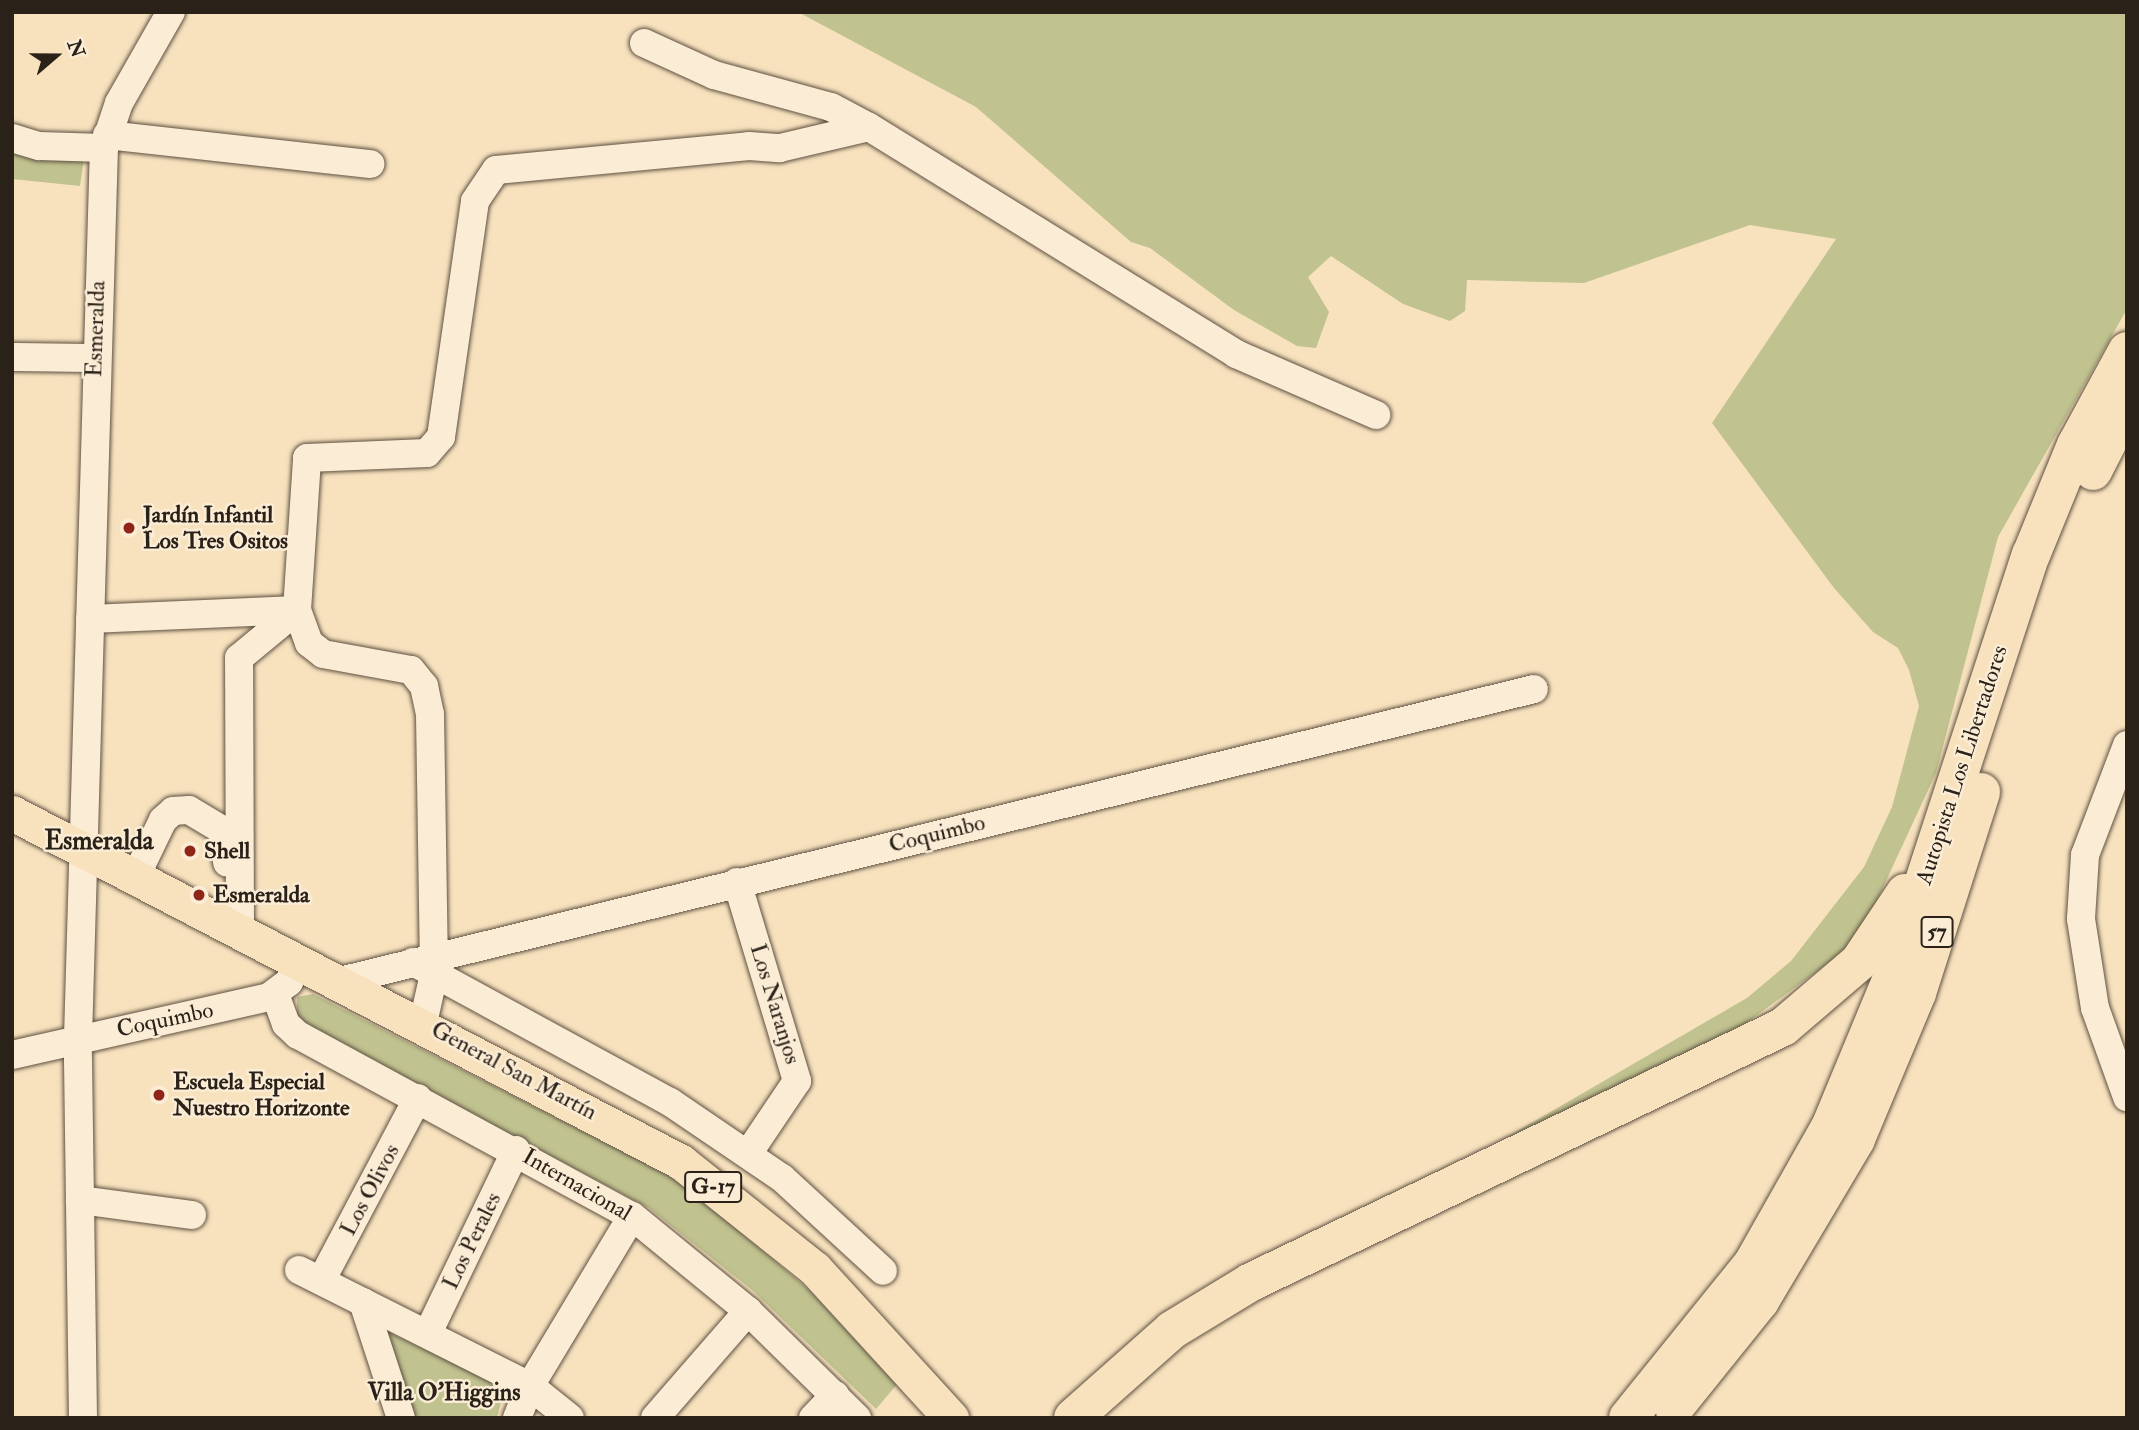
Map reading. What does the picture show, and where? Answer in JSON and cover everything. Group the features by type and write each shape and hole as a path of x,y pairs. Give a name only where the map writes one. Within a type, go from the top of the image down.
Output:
{"highway":[{"name":"Autopista Los Libertadores","path":"1629,1418 1726,1301 1809,1171 1876,1023 2031,555 2076,445 2127,351"},
{"name":"Autopista Los Libertadores","path":"1665,1418 1781,1270 1872,1106 1936,937 2045,592 2084,492 2127,404"},
{"path":"1073,1418 1172,1330 1240,1288 1746,1049 1810,1009 1880,934 1949,807"}],"main road":[{"name":"General San Martín","path":"12,813 615,1124 692,1171 815,1269 951,1418"}],"street":[{"name":"Esmeralda","path":"83,1418 78,1038 81,848 90,619 95,358 105,142 171,12"},
{"path":"644,43 714,75 831,107 869,127 1236,354 1376,415"},
{"path":"423,1023 427,964 430,714 424,686 411,670 323,654 309,643 297,610 307,458 427,453 441,437 475,201 496,170 735,147 780,148 869,127"},
{"path":"12,138 39,146 105,142 370,164"},
{"path":"12,357 95,358"},
{"path":"90,619 297,610"},
{"path":"227,923 239,658 297,610"},
{"name":"Coquimbo","path":"340,981 427,964 737,882 1534,689"},
{"path":"2127,746 2085,855 2081,919 2095,1008 2127,1097"},
{"path":"136,876 163,820 173,811 207,818 222,830 228,847 224,893 227,923"},
{"name":"Los Naranjos","path":"737,882 797,1081 748,1154"},
{"path":"275,994 289,982 299,960"},
{"path":"427,964 647,1088 748,1154 883,1270"},
{"name":"Coquimbo","path":"12,1055 275,994"},
{"name":"Internacional","path":"275,994 282,1017 298,1035 516,1150 632,1216 748,1311 857,1418"},
{"name":"Los Olivos","path":"363,1302 310,1276 418,1098"},
{"name":"Los Perales","path":"428,1333 516,1150"},
{"path":"80,1200 192,1215"},
{"path":"517,1418 530,1386 632,1216"},
{"path":"363,1302 530,1386 570,1418"},
{"path":"363,1302 401,1418"},
{"path":"655,1418 748,1311"},
{"path":"813,1418 835,1395"}],"green space":[{"path":"798,12 2127,12 2127,309 1998,537 1936,773 1867,922 1842,953 1738,1029 1495,1144 1747,998 1791,961 1864,867 1892,807 1919,706 1909,670 1898,648 1873,632 1834,588 1712,423 1836,239 1750,225 1584,283 1467,280 1465,311 1450,321 1403,304 1331,256 1308,277 1329,312 1316,348 1297,346 1234,310 1150,248 1131,242 976,107"},
{"path":"12,152 84,158 80,186 12,179"},
{"path":"313,994 680,1181 809,1290 899,1382 876,1409 752,1290 649,1208 314,1030 297,1016 297,997"},
{"path":"381,1329 505,1386 497,1418 412,1418"}],"place":[{"name":"Jardín Infantil Los Tres Ositos","path":"129,528"},
{"name":"Shell","path":"190,851"},
{"name":"Esmeralda","path":"199,895"},
{"name":"Escuela Especial Nuestro Horizonte","path":"159,1095"}],"district":[{"name":"Esmeralda","path":"99,842"},
{"name":"Villa O'Higgins","path":"444,1393"}]}
